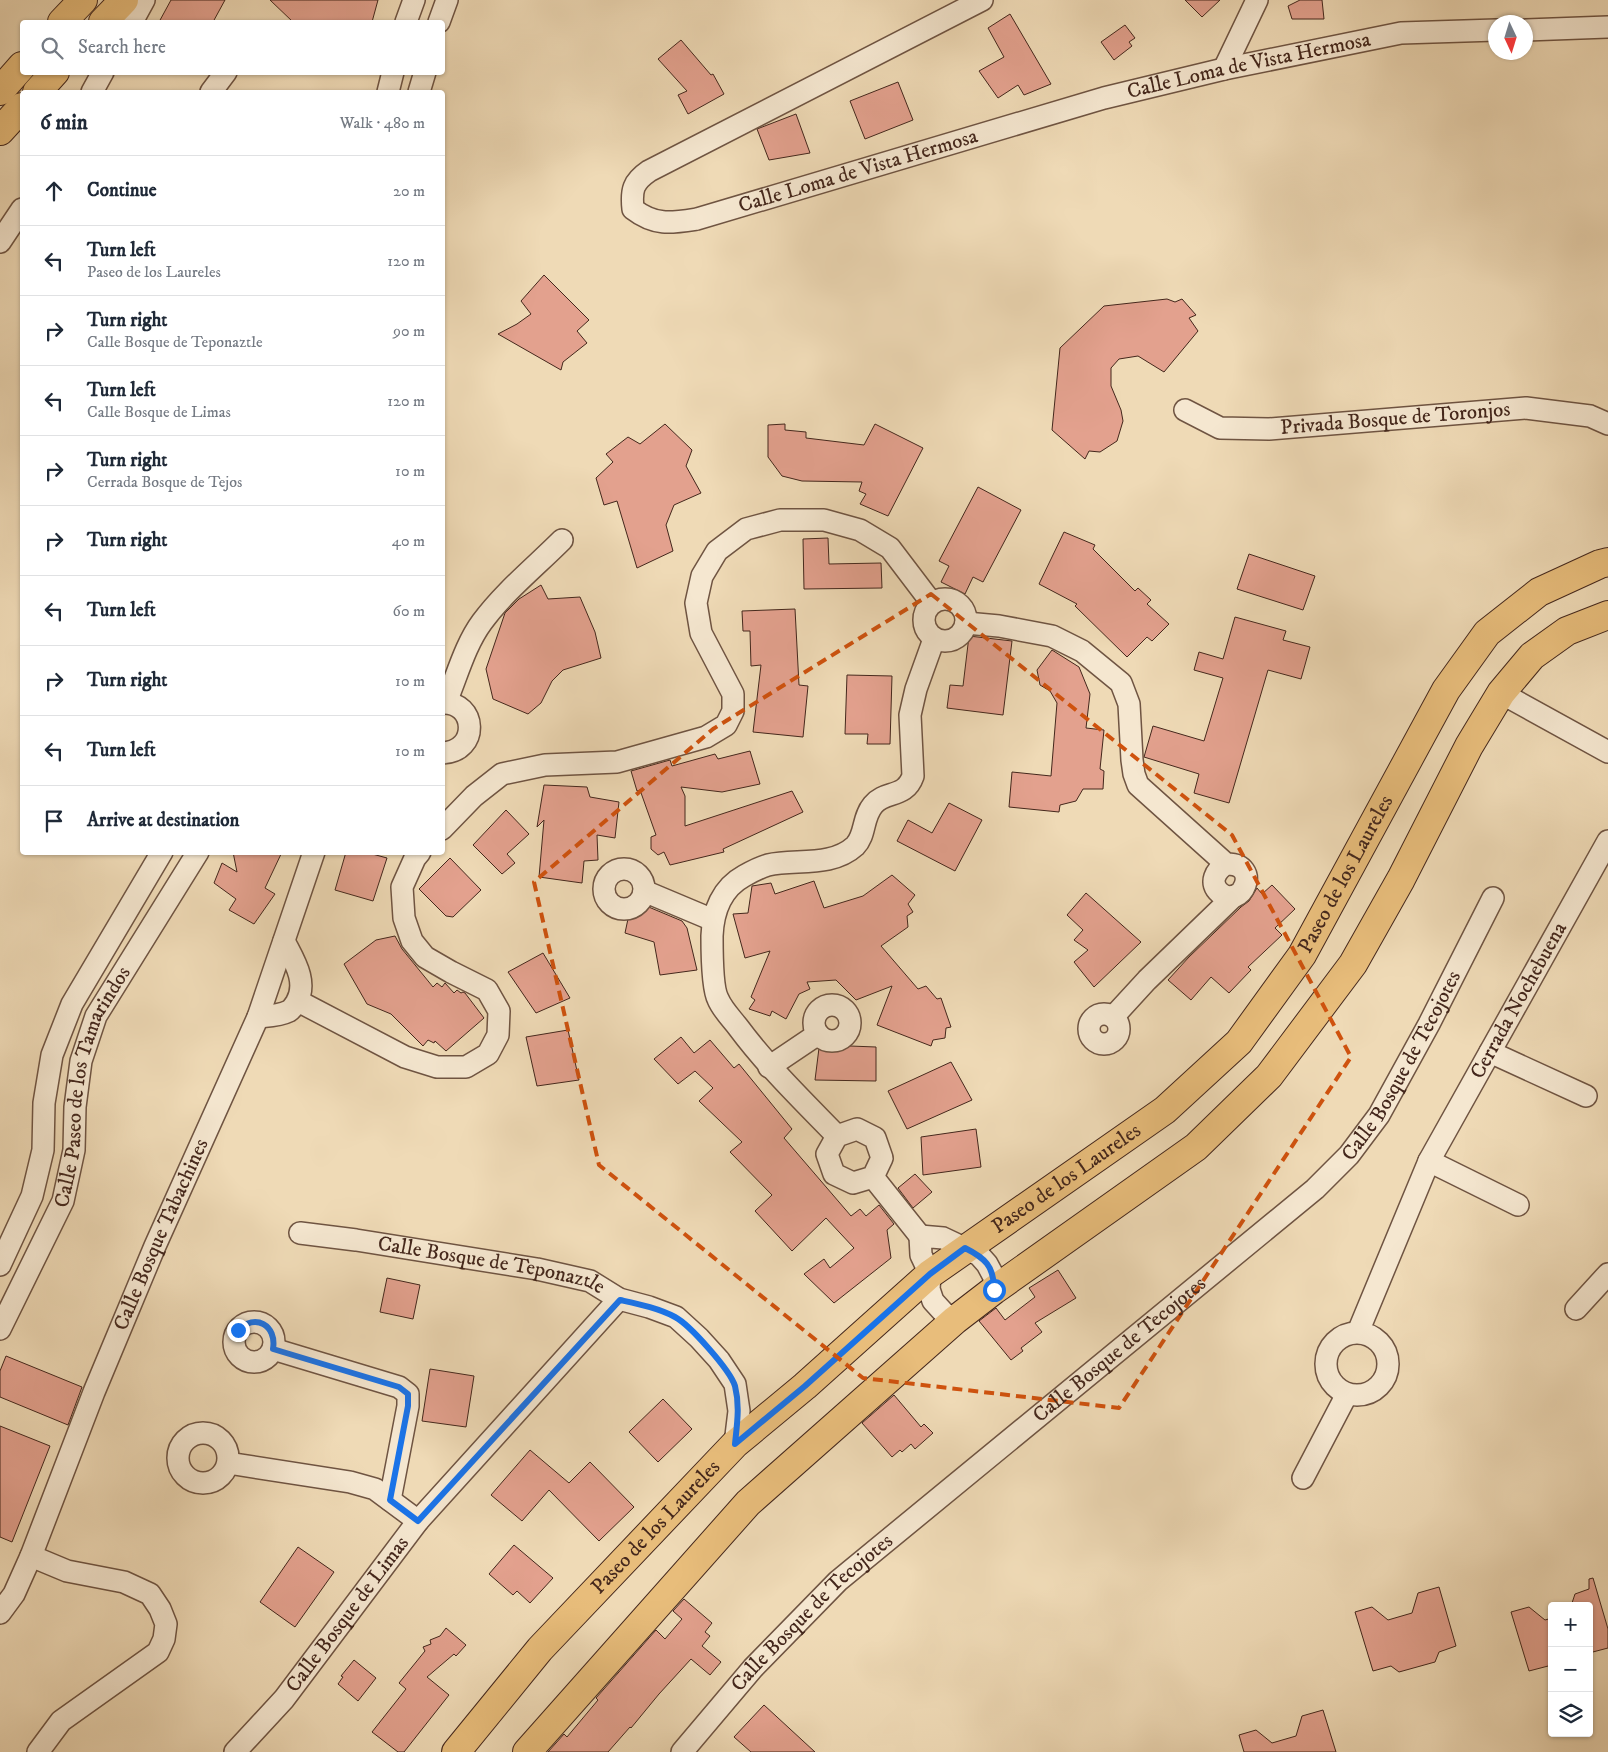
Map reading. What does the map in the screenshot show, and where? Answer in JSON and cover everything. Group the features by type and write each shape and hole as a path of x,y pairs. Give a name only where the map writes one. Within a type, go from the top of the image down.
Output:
{"main road":[{"path":"64,20 83,0"},
{"path":"105,20 124,0"},
{"path":"0,91 20,68"},
{"path":"38,90 52,75"},
{"path":"0,131 20,109"},
{"name":"Paseo de los Laureles","path":"456,1752 540,1649 735,1444 805,1386 930,1274 1164,1110 1239,1042 1302,955 1446,690 1488,633 1539,592 1608,562"},
{"path":"527,1752 748,1503 955,1320 994,1290 1196,1147 1269,1076 1353,964 1401,879 1469,746 1502,693 1532,656 1567,631 1608,615"}],"street":[{"path":"133,20 144,0"},
{"path":"407,20 414,0"},
{"path":"440,20 447,0"},
{"name":"Calle Loma de Vista Hermosa","path":"982,0 649,171 639,178 634,188 632,198 633,209 644,218 660,222 697,219 1104,98 1224,69 1401,33 1488,30"},
{"path":"1224,69 1257,0"},
{"path":"1533,30 1608,28"},
{"path":"93,90 101,75"},
{"path":"212,90 224,75"},
{"path":"388,90 392,75"},
{"path":"420,90 424,75"},
{"path":"0,242 20,212"},
{"name":"Privada Bosque de Toronjos","path":"1184,410 1220,428 1270,429 1526,408 1590,416 1608,424"},
{"path":"445,826 474,796 502,774 545,765 617,762 706,737 726,725 733,711 733,694 701,633 696,603 702,576 717,551 746,529 780,520 824,520 860,530 890,548 931,602"},
{"path":"445,700 468,646 481,623 500,601 562,540"},
{"path":"943,598 956,601 965,610 966,623 960,635 948,641 934,639 924,629 923,614 931,602 943,598"},
{"path":"966,623 1000,626 1052,636 1082,652 1121,683 1129,704 1132,760 1138,785 1226,864 1215,874 1214,881 1220,893 1234,896 1147,980 1113,1017"},
{"path":"836,1136 770,1068 717,998 712,958 713,920 722,895 743,876 767,865 824,860 844,854 857,844 863,834 865,817 874,804 887,796 902,792 910,785 913,776 910,715 916,689 934,639"},
{"path":"1502,693 1608,752"},
{"path":"445,702 454,704 461,709 469,722 470,730 468,738 463,745 450,753 445,753"},
{"name":"Cerrada Nochebuena","path":"1358,1332 1429,1161 1608,842"},
{"name":"Calle Paseo de los Tamarindos","path":"0,1265 32,1196 43,1150 44,1102 52,1055 72,1004 160,855"},
{"name":"Calle Paseo de los Tamarindos","path":"0,1329 63,1201 74,1150 75,1107 81,1061 96,1016 196,855"},
{"name":"Calle Bosque Tabachines","path":"0,1613 14,1594 31,1556 94,1392 155,1246 258,1017 313,855"},
{"path":"298,1001 405,1057 437,1067 466,1067 488,1054 498,1035 499,1011 487,990 425,957 412,941 404,918 402,887 418,855"},
{"path":"644,890 713,920"},
{"name":"Calle Bosque de Tecojotes","path":"682,1752 752,1668 838,1581 1315,1188 1349,1155 1384,1107 1429,1024 1493,898"},
{"path":"258,1017 278,1015 291,1010 298,1001 302,990 298,969 284,941"},
{"path":"770,1068 818,1034"},
{"path":"1490,1052 1586,1096"},
{"path":"857,1129 875,1138 882,1158 873,1177 853,1183 834,1174 827,1154 836,1136 857,1129"},
{"path":"1429,1161 1518,1205"},
{"path":"873,1177 920,1236 921,1255 930,1274 929,1289 933,1301 944,1313 955,1320"},
{"name":"Calle Bosque de Teponaztle","path":"300,1233 537,1269 590,1282 620,1300 649,1307 676,1317 719,1360 734,1384 739,1412 735,1444"},
{"path":"920,1236 943,1238 979,1255 987,1264 994,1277 994,1290"},
{"path":"1576,1308 1608,1274"},
{"name":"Calle Bosque de Limas","path":"235,1752 284,1699 326,1646 418,1521 620,1300"},
{"path":"1358,1332 1368,1334 1383,1346 1388,1359 1387,1374 1383,1383 1376,1390 1366,1394 1347,1394 1331,1382 1327,1373 1327,1354 1339,1338 1358,1332"},
{"path":"273,1349 399,1387 408,1394 408,1406 390,1500"},
{"path":"1303,1478 1347,1394"},
{"path":"228,1463 350,1482 375,1489 418,1521"},
{"path":"31,1556 67,1571 124,1582 150,1594 160,1609 166,1624 164,1639 158,1652 61,1721 38,1752"}],"highlighted area":[{"path":"931,594 1232,835 1351,1057 1119,1408 863,1378 599,1165 534,882 713,729"}],"building":[{"path":"171,0 225,0 214,20 160,20"},
{"path":"270,0 378,0 373,20 291,20"},
{"path":"1185,0 1220,0 1202,17"},
{"path":"1300,0 1322,0 1324,19 1292,19 1288,6"},
{"path":"1010,14 1051,84 1024,95 1018,85 998,98 979,71 1004,57 988,28"},
{"path":"1125,25 1135,38 1129,42 1132,46 1114,60 1101,42"},
{"path":"681,40 711,75 713,74 724,94 688,114 678,95 687,91 658,59"},
{"path":"898,82 913,120 865,139 850,101"},
{"path":"796,114 810,153 769,160 757,129"},
{"path":"544,275 589,320 577,331 587,343 563,362 561,370 498,334 531,314 521,301"},
{"path":"1167,299 1175,302 1182,299 1196,315 1189,318 1198,331 1164,372 1138,356 1119,359 1111,368 1111,386 1121,410 1123,421 1117,441 1100,452 1089,451 1085,459 1052,430 1060,348 1104,306"},
{"path":"665,424 692,450 686,466 701,493 674,505 666,525 673,551 637,568 617,501 604,505 596,478 613,462 606,454 628,437 640,444"},
{"path":"785,424 785,430 806,432 806,438 864,445 875,424 923,448 888,516 860,504 866,494 859,491 862,482 802,481 782,476 768,457 768,425"},
{"path":"978,487 1021,510 983,582 973,577 965,594 941,582 949,566 939,561"},
{"path":"1064,532 1095,545 1093,549 1135,591 1138,588 1151,600 1147,604 1169,624 1152,641 1147,637 1127,657 1075,606 1077,604 1039,584"},
{"path":"828,538 829,564 881,563 882,588 804,589 803,539"},
{"path":"1249,554 1315,576 1303,610 1237,589"},
{"path":"541,585 548,599 580,597 595,632 601,658 563,670 552,681 541,703 528,714 493,699 486,669 505,613 519,599"},
{"path":"795,609 799,685 808,686 803,737 753,732 761,665 751,666 750,631 743,631 742,611"},
{"path":"1235,617 1286,631 1283,640 1310,647 1301,679 1268,670 1229,803 1194,793 1199,774 1144,757 1153,726 1204,741 1223,678 1194,670 1199,652 1223,659"},
{"path":"969,636 1012,641 1003,715 947,708 950,685 963,686"},
{"path":"1052,650 1079,667 1090,694 1086,728 1104,730 1100,769 1104,771 1103,789 1083,789 1076,801 1060,805 1059,812 1009,807 1012,772 1051,776 1057,703 1050,691 1040,685 1037,670"},
{"path":"847,675 892,676 890,744 867,744 868,734 845,734"},
{"path":"750,751 760,784 722,792 681,787 685,796 685,826 792,791 803,812 723,849 724,852 670,865 664,852 658,855 651,849 651,837 656,835 640,790 637,791 631,771 670,760 672,766 715,754 718,759"},
{"path":"544,785 587,787 590,797 619,802 615,838 597,835 598,860 584,861 582,883 539,877 544,820 537,827"},
{"path":"949,803 982,820 955,871 897,841 908,820 932,833"},
{"path":"506,810 529,834 507,854 515,863 502,874 473,845"},
{"path":"234,855 281,855 265,888 275,894 254,924 229,910 236,899 214,883 222,863 237,872"},
{"path":"345,855 376,855 387,858 373,901 335,890"},
{"path":"450,858 481,890 453,917 446,916 419,889"},
{"path":"892,875 915,895 908,904 913,912 907,916 908,927 881,946 918,989 926,986 937,999 941,998 951,1027 946,1028 945,1038 933,1040 931,1046 877,1025 892,986 856,1000 836,980 807,982 810,989 799,994 786,1019 772,1011 770,1016 749,1009 755,1000 751,997 770,951 745,958 733,914 748,913 752,886 771,883 775,894 814,881 824,908 863,896"},
{"path":"1272,885 1295,909 1275,928 1282,935 1248,967 1251,970 1229,993 1211,977 1191,1000 1168,980 1189,957 1249,901 1257,888 1262,894"},
{"path":"1086,893 1141,942 1094,987 1074,962 1088,950 1074,940 1083,930 1067,915"},
{"path":"632,900 682,921 687,928 697,970 660,975 654,942 625,933"},
{"path":"395,936 402,949 433,987 437,983 442,987 445,983 454,993 457,990 465,993 484,1018 446,1051 435,1041 434,1043 428,1040 423,1046 391,1014 367,1004 344,964 376,940"},
{"path":"543,953 570,998 536,1013 508,972"},
{"path":"568,1030 579,1080 537,1086 526,1037"},
{"path":"681,1037 694,1053 710,1040 734,1068 739,1064 792,1129 784,1138 851,1216 860,1209 866,1216 879,1205 894,1224 887,1230 891,1258 834,1303 804,1274 824,1259 830,1268 854,1248 826,1218 792,1251 755,1211 772,1195 730,1152 742,1142 699,1101 713,1088 695,1071 678,1084 654,1059"},
{"path":"824,1045 876,1047 876,1081 815,1080 819,1048"},
{"path":"951,1062 972,1100 907,1129 888,1091"},
{"path":"976,1129 981,1167 923,1175 921,1137"},
{"path":"915,1174 932,1192 913,1208 898,1188"},
{"path":"1058,1270 1076,1298 1035,1323 1042,1332 1021,1348 1023,1351 1011,1360 979,1321 996,1308 1005,1320 1035,1297 1029,1288"},
{"path":"387,1278 420,1285 413,1319 380,1312"},
{"path":"6,1356 82,1387 68,1425 0,1397 0,1371"},
{"path":"430,1369 474,1376 466,1427 422,1421"},
{"path":"894,1395 921,1427 924,1424 933,1433 915,1449 911,1444 902,1452 900,1450 892,1457 862,1423"},
{"path":"663,1399 692,1429 658,1462 629,1432"},
{"path":"0,1426 50,1446 12,1542 0,1537"},
{"path":"530,1450 569,1483 590,1462 634,1507 599,1541 549,1490 522,1521 491,1495"},
{"path":"514,1545 553,1578 530,1603 517,1591 513,1595 489,1574"},
{"path":"298,1547 334,1572 295,1627 260,1602"},
{"path":"1593,1578 1608,1629 1608,1648 1593,1652 1593,1602 1572,1602 1575,1594 1589,1589 1589,1579"},
{"path":"1439,1587 1456,1646 1439,1652 1435,1662 1399,1672 1391,1666 1373,1671 1355,1612 1372,1607 1388,1620 1412,1613 1418,1593"},
{"path":"684,1599 712,1623 705,1632 710,1636 702,1646 721,1662 710,1675 691,1659 608,1752 548,1752 564,1734 567,1737 598,1700 596,1698 656,1630 665,1639 682,1619 673,1611"},
{"path":"1529,1607 1545,1620 1548,1619 1548,1666 1529,1671 1511,1612"},
{"path":"446,1628 466,1645 456,1656 454,1654 427,1677 449,1695 404,1752 398,1752 372,1732 406,1689 399,1683 425,1651 423,1647 431,1644 430,1640 440,1636"},
{"path":"354,1660 376,1678 358,1701 338,1684 343,1677 341,1676"},
{"path":"764,1705 815,1752 751,1752 734,1737"},
{"path":"1323,1710 1336,1752 1244,1752 1239,1735 1256,1730 1272,1743 1296,1736 1302,1716"}],"route":[{"path":"238,1330 248,1323 260,1323 266,1326 273,1336 273,1349 399,1387 408,1394 408,1406 390,1500 418,1521 620,1300 649,1307 676,1317 719,1360 734,1384 739,1412 735,1444 805,1386 930,1274 965,1248 979,1255 987,1264 994,1277 994,1290"}]}
